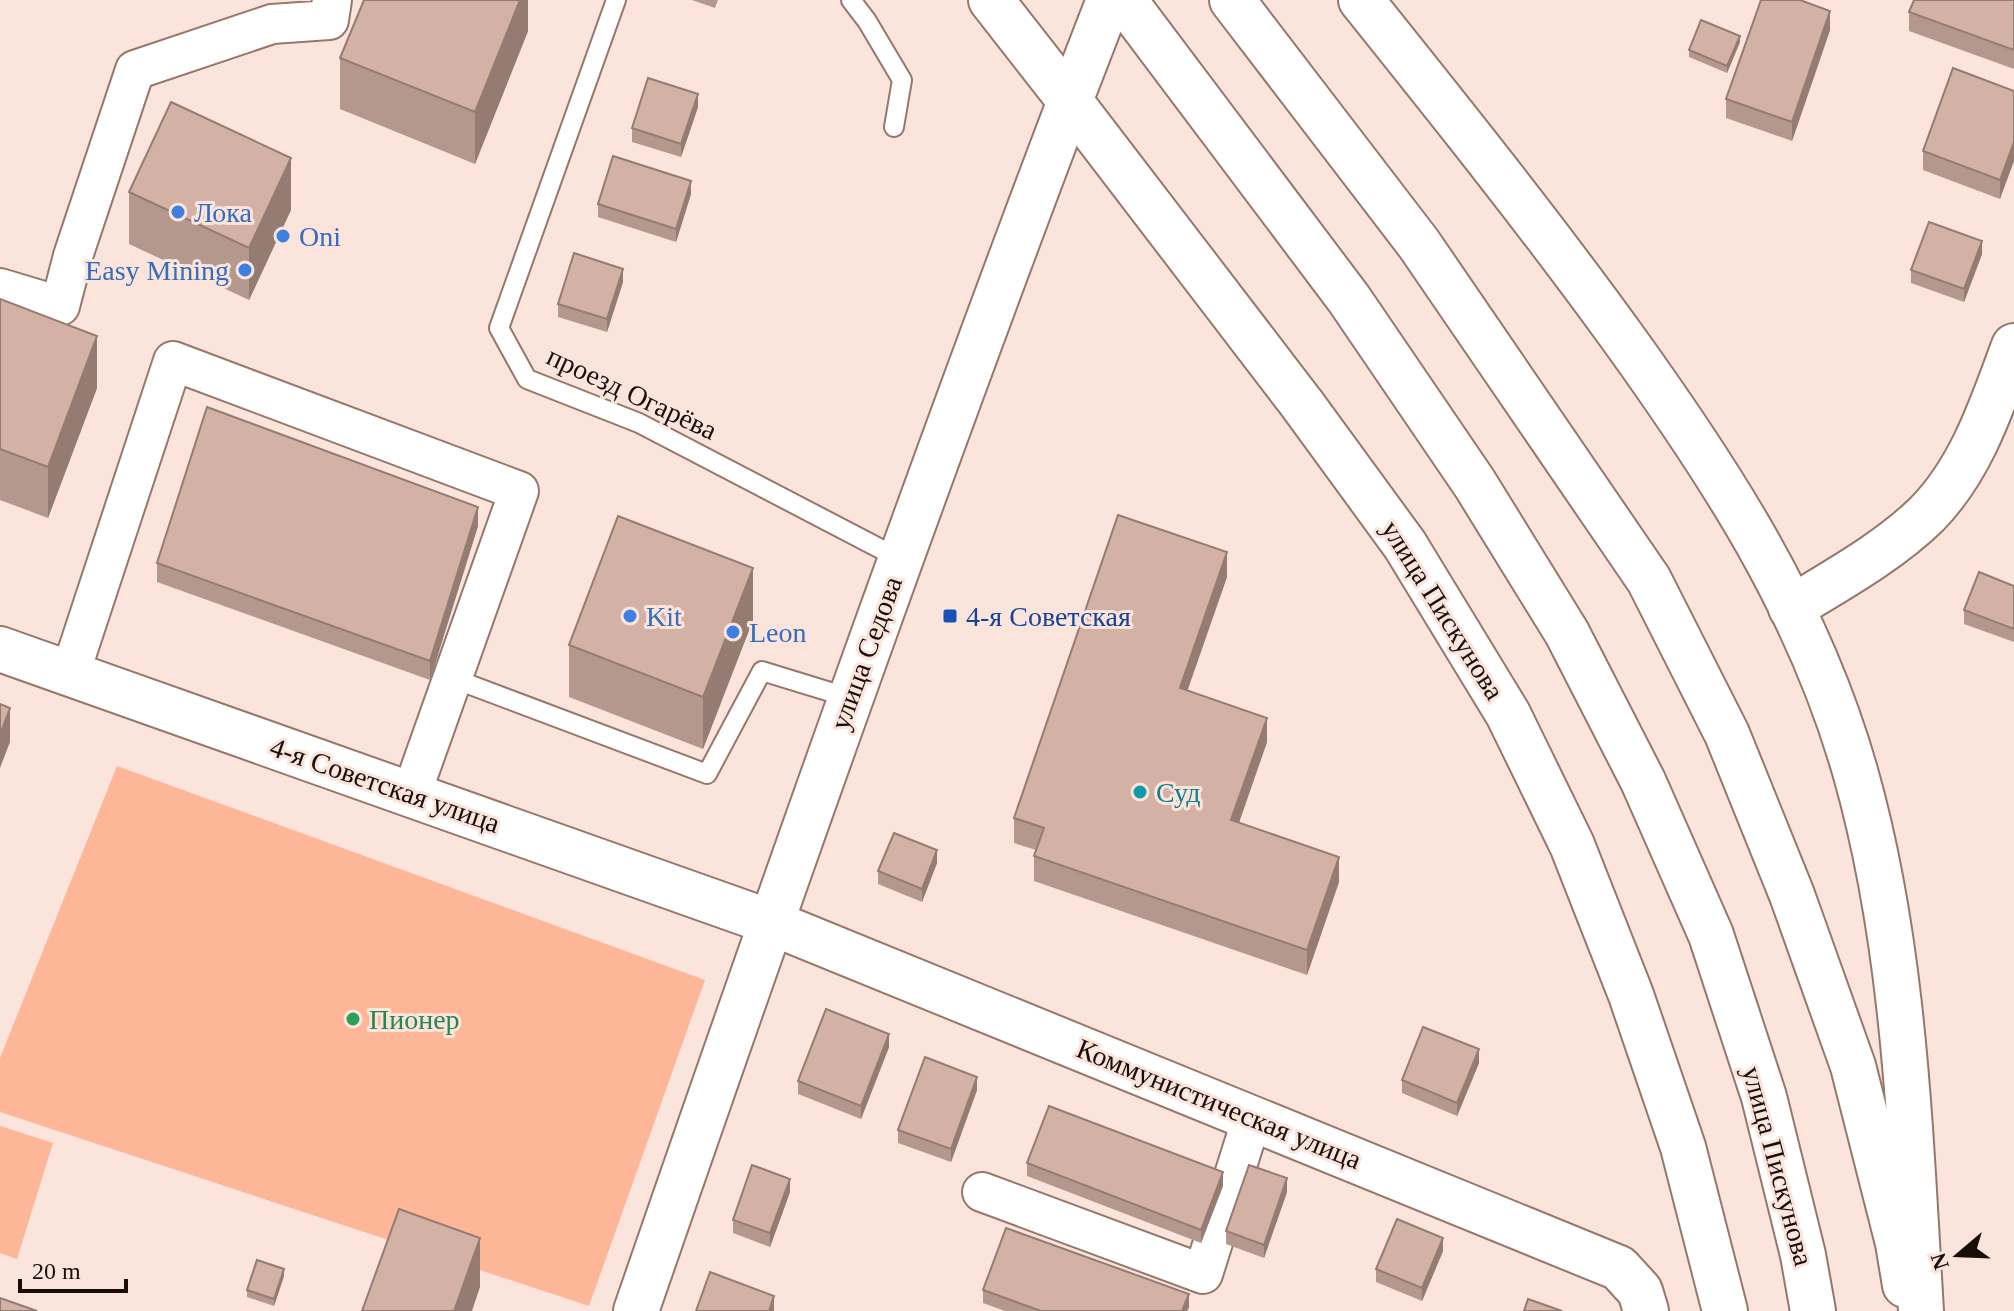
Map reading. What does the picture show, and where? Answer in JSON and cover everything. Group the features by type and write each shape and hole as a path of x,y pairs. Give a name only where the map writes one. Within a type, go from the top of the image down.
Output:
{"main road":[{"name":"улица Пискунова","path":"991,0 1275,368 1405,545 1508,714 1572,845 1631,995 1683,1147 1725,1311"},
{"name":"улица Седова","path":"636,1311 770,922 900,559 1109,0"},
{"name":"улица Пискунова","path":"1124,0 1349,299 1475,484 1567,633 1643,781 1711,935 1764,1097 1803,1255 1813,1311"},
{"path":"1232,0 1419,244 1649,580 1727,734 1797,909 1853,1066 1898,1243 1909,1311"},
{"path":"1361,0 1497,169 1688,428 1771,565 1815,660 1855,769 1887,922 1904,1051 1921,1311"},
{"path":"1791,608 1848,574 1927,514 1971,452 2014,346"},
{"name":"4-я Советская улица","path":"0,649 770,922"},
{"name":"Коммунистическая улица","path":"770,922 1619,1268 1640,1291 1646,1311"}],"street":[{"path":"0,288 60,306 73,256 135,70 272,24 329,20 332,0"},
{"path":"70,674 173,361 519,491 411,795"},
{"path":"982,1192 1203,1274 1252,1118"}],"lane":[{"name":"проезд Огарёва","path":"616,0 499,328 527,379 639,423 900,559"},
{"path":"851,0 902,80 894,127"},
{"path":"452,678 707,774 762,671 850,698"}],"shaded area":[{"name":"Пионер","path":"117,766 705,980 589,1306 0,1112 0,1058"},
{"path":"0,1126 53,1143 17,1259 0,1253"}],"building":[{"path":"364,0 520,0 475,112 340,58"},
{"path":"1761,0 1800,0 1830,11 1792,122 1726,99"},
{"path":"1914,0 2014,0 2014,50 1909,12"},
{"path":"1701,20 1740,36 1727,66 1689,50"},
{"path":"1953,68 2014,91 2014,142 2000,180 1923,151"},
{"path":"648,78 698,94 681,144 632,128"},
{"path":"171,102 291,158 249,248 129,192"},
{"path":"613,156 691,181 676,229 598,204"},
{"path":"1929,222 1982,241 1964,289 1911,270"},
{"path":"574,253 623,269 607,319 558,304"},
{"path":"0,299 97,336 48,467 0,449"},
{"path":"207,407 478,507 430,661 157,563"},
{"name":"Суд","path":"1118,515 1227,552 1180,688 1267,718 1231,820 1339,857 1307,950 1034,856 1044,828 1014,818"},
{"path":"618,516 753,568 703,697 569,645"},
{"path":"1979,572 2014,586 2014,629 1964,610"},
{"path":"0,704 10,708 0,735"},
{"path":"894,833 937,850 922,889 878,871"},
{"path":"826,1009 889,1034 861,1106 798,1081"},
{"path":"1423,1027 1479,1049 1457,1103 1402,1080"},
{"path":"925,1057 977,1077 951,1149 898,1130"},
{"path":"1049,1106 1223,1172 1201,1230 1027,1163"},
{"path":"752,1165 790,1179 770,1233 733,1220"},
{"path":"1249,1165 1287,1178 1264,1245 1226,1231"},
{"path":"399,1209 480,1238 454,1311 362,1311"},
{"path":"1397,1219 1443,1238 1422,1288 1376,1269"},
{"path":"1006,1228 1189,1294 1182,1311 1041,1311 983,1290"},
{"path":"257,1260 284,1269 274,1299 247,1290"},
{"path":"710,1272 774,1296 769,1311 696,1311"},
{"path":"0,1298 37,1311 0,1311"},
{"path":"1528,1299 1562,1311 1524,1311"}],"place":[{"name":"Лока","path":"178,212"},
{"name":"Oni","path":"283,236"},
{"name":"Easy Mining","path":"245,270"},
{"name":"Kit","path":"630,616"},
{"name":"4-я Советская","path":"950,616"},
{"name":"Leon","path":"733,632"},
{"name":"Суд","path":"1140,792"},
{"name":"Пионер","path":"353,1019"}]}
